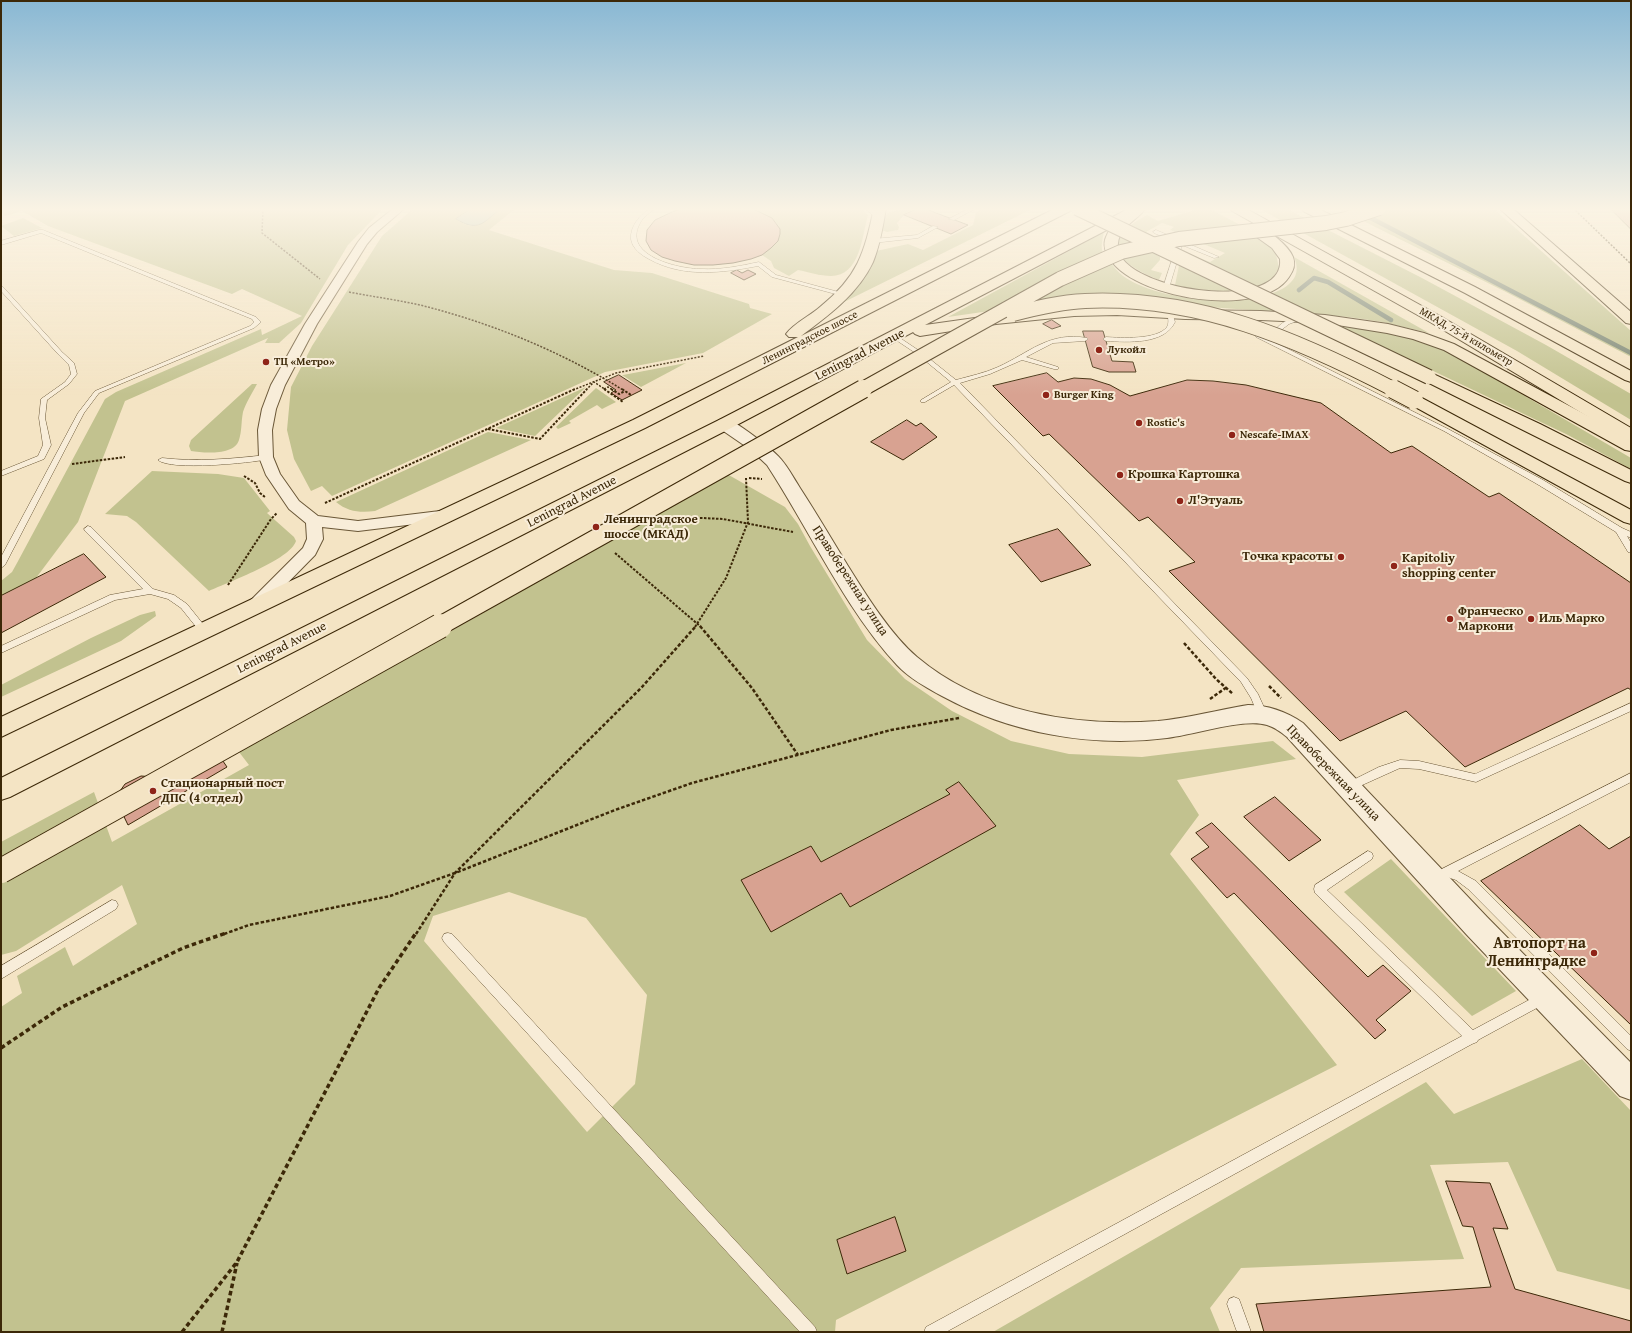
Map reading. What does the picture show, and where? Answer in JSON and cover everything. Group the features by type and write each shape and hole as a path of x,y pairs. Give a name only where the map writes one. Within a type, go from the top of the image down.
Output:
{"main road":[{"path":"732,378 823,313 843,294 861,270"},
{"name":"Ленинградское шоссе","path":"451,514 732,378 944,270"},
{"name":"Leningrad Avenue","path":"1,790 725,424 1022,270"},
{"path":"1,871 1078,270"},
{"path":"1128,270 1142,279 1166,288 1186,293 1233,295 1257,292 1273,286 1284,277 1286,270"},
{"path":"1207,270 1534,428 1631,477"},
{"name":"МКАД, 75-й километр","path":"1347,270 1503,357 1631,435"},
{"path":"1432,270 1631,377"},
{"path":"1575,270 1631,320"},
{"path":"981,324 1005,316 1057,304 1107,300 1140,301 1183,306 1253,325 1305,346 1362,373 1631,518"},
{"path":"895,337 937,327 1062,313 1106,310 1195,315 1247,315 1307,318 1367,324 1396,329 1424,337 1449,347 1631,446"},
{"path":"1,728 451,514"}],"street":[{"path":"346,270 311,324 278,385 269,409 265,430 266,457 273,475 294,505 314,521 358,526 451,514"},
{"name":"Правобережная улица","path":"725,424 757,446 773,461 863,606 885,635 909,663 946,687 983,706 1017,717 1057,726 1111,732 1160,730 1248,714 1262,714 1284,722 1295,730 1348,787 1440,875 1545,997 1631,1085"},
{"path":"255,606 309,551 315,539 314,521"}],"lane":[{"path":"1,565 81,413 97,392 252,327 258,322 254,318 137,270"},
{"path":"699,270 711,270"},
{"path":"767,270 774,276 843,294"},
{"path":"1166,288 1171,270"},
{"path":"1,288 60,353 72,364 74,374 67,383 44,399 42,418 47,445 41,457 1,474"},
{"path":"1106,339 1141,339 1162,333 1169,329 1172,323 1170,313"},
{"path":"1195,315 1231,324 1292,352 1446,430 1540,482 1619,530 1631,535"},
{"path":"1292,352 1279,339 1277,331 1289,320 1307,318"},
{"path":"895,337 919,353 955,382 977,403 1244,680 1255,697 1262,714"},
{"path":"923,401 955,382 988,373 1051,341 1085,339"},
{"path":"1020,357 1056,368"},
{"path":"162,460 186,464 207,464 266,457"},
{"path":"88,529 150,591"},
{"path":"1619,530 1631,550"},
{"path":"1,650 113,597 150,591 171,597 184,606 204,631"},
{"path":"1348,787 1398,764 1420,764 1463,777 1476,778 1631,707"},
{"path":"1440,875 1631,776"},
{"path":"1368,856 1318,889 1473,1038"},
{"path":"1440,875 1460,877 1472,885 1631,1046"},
{"path":"1,973 112,905"},
{"path":"448,938 810,1332"},
{"path":"931,1332 1473,1038 1545,997"},
{"path":"1234,1304 1244,1332"}],"path":[{"path":"309,270 334,290 424,306 510,333 605,378 631,395"},
{"path":"324,503 487,429 616,373 704,356"},
{"path":"594,382 623,402"},
{"path":"487,429 540,439 594,382"},
{"path":"604,389 608,387 619,394 625,391"},
{"path":"53,466 125,457"},
{"path":"182,1332 237,1262 379,988 432,910 455,873 642,687 698,623 726,578 748,522 746,477 766,479 784,477"},
{"path":"228,585 271,519 279,511"},
{"path":"676,517 691,516 748,522 799,533"},
{"path":"612,551 698,623 752,688 798,755"},
{"path":"1205,700 1213,698 1226,687"},
{"path":"1,1048 62,1007 183,948 249,925 390,896 455,873 615,810 685,786 891,730 964,718"},
{"path":"222,1332 237,1262"}],"green space":[{"path":"168,270 333,270 301,323 279,343 265,343 268,338 125,401 78,522 36,578 1,596 1,581 12,572 105,399 116,392 261,329 262,335 302,316 242,289 232,294"},
{"path":"360,270 617,270 652,273 749,304 750,308 772,314 703,353 605,372 332,496 322,486 311,491 294,459 287,430 291,387 312,346"},
{"path":"778,270 798,270 789,276"},
{"path":"799,270 848,270 841,274 831,276 818,275"},
{"path":"868,270 908,270 840,304"},
{"path":"1034,270 1117,270 1123,276 1138,285 1157,291 1201,299 1224,300 1246,299 1266,295 1282,289 1291,283 1297,270 1317,270 1429,333 1382,322 1349,317 1208,307 1024,306 948,317"},
{"path":"1140,270 1152,270 1162,273 1159,280"},
{"path":"1178,270 1278,270 1270,281 1261,286 1249,289 1223,291 1197,289 1175,285"},
{"path":"1371,270 1407,270 1546,345 1631,394 1631,420 1517,351"},
{"path":"1462,270 1563,270 1631,331 1631,357"},
{"path":"1332,323 1368,327 1430,343 1458,357 1631,458 1631,469 1566,434"},
{"path":"686,363 641,387 622,375 623,375"},
{"path":"252,384 257,384 243,412 240,437 236,445 231,449 218,452 210,453 191,451 189,446 191,440"},
{"path":"586,387 535,436 496,428"},
{"path":"596,388 616,402 602,409 597,405 569,421 571,423 558,429 556,427"},
{"path":"488,432 531,440 375,511 365,512 350,510 336,502"},
{"path":"152,471 218,474 244,478 270,511 267,513 294,537 296,541 283,556 271,563 209,591 136,522 127,516 105,514"},
{"path":"727,474 785,507 798,524 867,640 905,679 952,711 1011,741 1069,754 1142,757 1273,741 1296,759 1177,780 1199,815 1170,854 1337,1065 836,1320 835,1332 1,1332 1,1007 22,993 17,976 65,947 73,966 137,924 122,885 16,951 1,955 1,842 94,792 112,842 249,765 239,752","holes":["509,892 586,918 647,995 635,1084 587,1132 424,941 433,916"]},
{"path":"155,611 156,616 121,641 1,697 1,685 91,638 140,615"},
{"path":"1391,859 1516,991 1472,1016 1344,892"},
{"path":"1582,1059 1631,1111 1631,1290 1557,1271 1508,1162 1430,1165 1464,1259 1241,1268 1210,1308 1220,1332 993,1332 1426,1082 1454,1114"}],"building":[{"path":"737,270 742,273 748,270 756,274 744,280 731,273"},
{"path":"1052,320 1061,326 1052,329 1043,324"},
{"name":"Лукойл","path":"1083,331 1103,331 1112,361 1133,362 1136,372 1109,372 1093,367"},
{"name":"Kapitoliy shopping center","path":"1047,373 1058,382 1074,378 1091,379 1110,385 1130,396 1187,380 1246,385 1321,403 1391,453 1412,446 1489,497 1499,493 1631,583 1631,690 1628,688 1465,767 1406,711 1340,741 1169,571 1195,562 1148,517 1139,521 1049,434 1043,436 993,386"},
{"path":"619,375 642,390 622,400 611,393 616,390 604,382"},
{"path":"907,420 916,426 921,423 937,437 903,460 871,442"},
{"path":"1058,529 1091,565 1041,582 1009,545"},
{"path":"84,554 106,577 1,633 1,596"},
{"name":"Стационарный пост ДПС (4 отдел)","path":"212,745 227,767 128,825 115,798 125,784 141,776 155,777"},
{"path":"959,782 996,826 850,907 841,893 771,932 741,880 811,846 821,862 950,794 946,790"},
{"path":"1275,797 1321,840 1289,861 1244,817"},
{"path":"1212,823 1368,977 1383,965 1411,991 1376,1020 1386,1030 1375,1039 1234,893 1227,898 1191,859 1209,847 1196,833"},
{"name":"Автопорт на Ленинградке","path":"1580,825 1609,849 1631,836 1631,1025 1481,881"},
{"path":"1446,1181 1490,1183 1508,1229 1493,1228 1515,1289 1631,1321 1631,1332 1264,1332 1256,1304 1491,1287 1473,1227 1463,1226"},
{"path":"895,1217 906,1251 847,1274 837,1240"}],"waterway":[{"path":"1471,270 1631,353"},
{"path":"1299,290 1314,278 1328,282 1391,320"}],"place":[{"name":"Лукойл","path":"1099,350"},
{"name":"ТЦ «Метро»","path":"266,362"},
{"name":"Burger King","path":"1046,395"},
{"name":"Rostic's","path":"1139,423"},
{"name":"Nescafe-IMAX","path":"1232,435"},
{"name":"Крошка Картошка","path":"1120,475"},
{"name":"Л'Этуаль","path":"1180,501"},
{"name":"Ленинградское шоссе (МКАД)","path":"596,527"},
{"name":"Точка красоты","path":"1341,557"},
{"name":"Kapitoliy shopping center","path":"1394,566"},
{"name":"Франческо Маркони","path":"1450,619"},
{"name":"Иль Марко","path":"1531,619"},
{"name":"Стационарный пост ДПС (4 отдел)","path":"153,791"},
{"name":"Автопорт на Ленинградке","path":"1594,953"}]}
